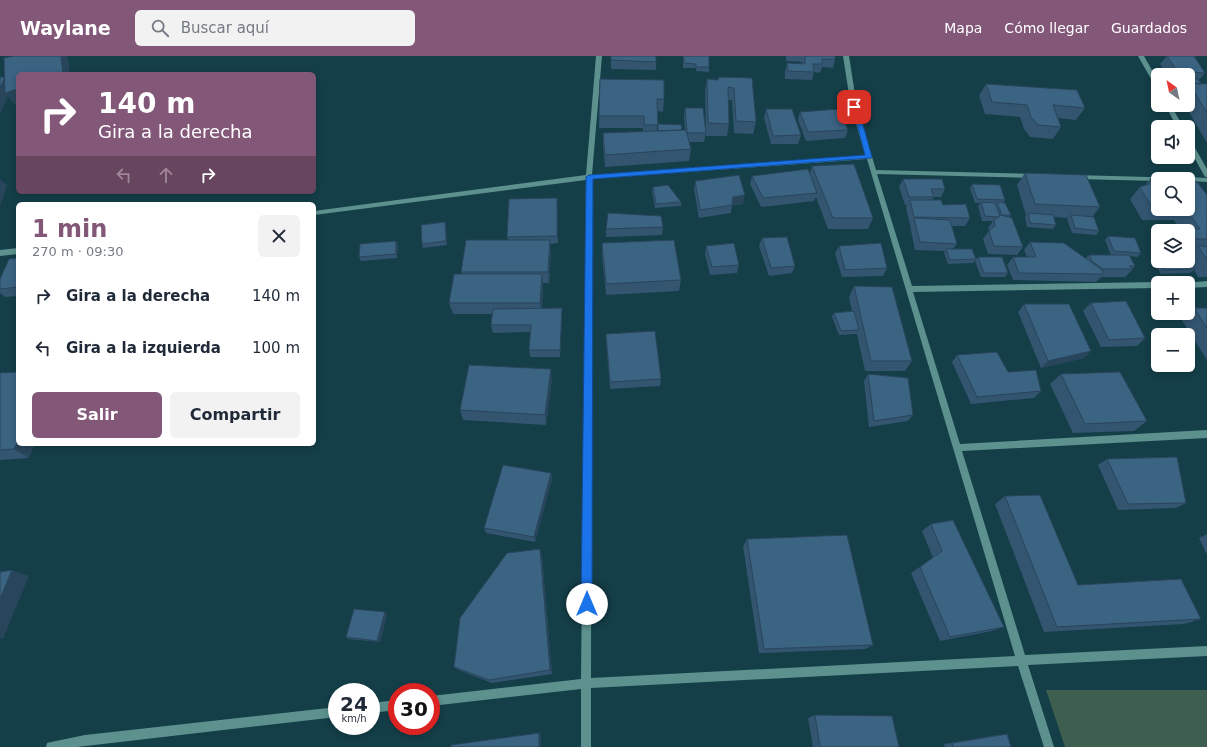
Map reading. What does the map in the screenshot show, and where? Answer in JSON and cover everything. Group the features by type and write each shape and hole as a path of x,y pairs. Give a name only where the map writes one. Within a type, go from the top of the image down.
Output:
{"street":[{"path":"586,747 589,177 599,56"},
{"path":"846,56 854,107 956,448 1049,747"},
{"path":"1141,56 1151,74"},
{"path":"1195,154 1207,175"},
{"path":"316,213 589,177 869,157"},
{"path":"874,172 1040,176"},
{"path":"1072,176 1151,178"},
{"path":"1195,179 1207,180"},
{"path":"0,253 16,251"},
{"path":"1195,284 1207,284"},
{"path":"909,290 1151,285"},
{"path":"956,448 1207,434"},
{"path":"440,700 586,683 1207,651"},
{"path":"51,747 328,713"}],"green space":[{"path":"1046,690 1207,690 1207,747 1065,747"}],"building":[{"path":"14,56 61,56 63,72 16,72 16,90 5,93 4,58"},
{"path":"611,56 656,56 656,62 611,60"},
{"path":"684,56 709,56 709,67 696,67 696,64 684,63"},
{"path":"805,56 835,56 835,59 822,59 822,64 813,64 814,72 788,71 787,63 805,64"},
{"path":"1167,56 1194,56 1205,73 1195,72 1195,68 1175,68"},
{"path":"0,77 4,77 4,79 0,89"},
{"path":"719,77 752,78 756,122 736,121 734,88 728,87 729,124 708,123 707,79 718,80"},
{"path":"600,79 664,80 664,99 657,99 658,125 644,125 644,116 599,116"},
{"path":"1195,79 1198,79 1201,84 1195,84"},
{"path":"1195,83 1207,84 1207,113 1195,93"},
{"path":"986,84 1077,90 1085,108 1053,105 1061,127 1038,125 1031,117 1027,105 992,102"},
{"path":"685,108 703,108 706,133 687,133"},
{"path":"766,109 792,109 801,135 773,136"},
{"path":"839,109 848,130 808,132 800,112"},
{"path":"658,124 682,125 681,130 658,131"},
{"path":"686,130 691,149 605,155 603,133"},
{"path":"854,164 873,218 833,218 812,166"},
{"path":"808,169 817,193 763,198 752,176"},
{"path":"1025,173 1086,175 1100,207 1035,204"},
{"path":"739,175 745,195 733,197 732,205 700,210 695,181"},
{"path":"1151,178 1151,206 1140,187 1149,184"},
{"path":"903,179 942,179 945,189 931,189 934,197 909,197"},
{"path":"1195,181 1207,195 1207,239 1195,239 1195,229 1200,229 1191,216 1195,216"},
{"path":"972,184 1000,185 1005,200 977,199"},
{"path":"668,185 681,202 656,204 653,187"},
{"path":"557,198 557,236 507,237 509,199"},
{"path":"910,200 941,200 943,205 966,204 970,218 914,217"},
{"path":"981,202 995,203 1000,216 985,216"},
{"path":"997,202 1005,203 1011,215 1002,215"},
{"path":"608,213 661,216 663,227 606,229"},
{"path":"1028,213 1053,215 1056,225 1030,223"},
{"path":"1001,215 1012,218 1023,247 994,246 989,231 995,226 994,220"},
{"path":"1071,215 1094,217 1099,231 1075,228"},
{"path":"914,218 950,220 957,244 920,242"},
{"path":"445,222 446,241 422,244 421,225"},
{"path":"1108,236 1135,238 1141,253 1114,251"},
{"path":"787,237 795,266 771,268 762,238"},
{"path":"466,240 550,240 548,272 461,272"},
{"path":"674,240 681,280 606,284 602,243"},
{"path":"396,241 396,254 359,257 360,244"},
{"path":"1030,242 1064,243 1102,270 1103,274 1019,273 1013,257 1036,257"},
{"path":"734,243 739,265 712,267 706,246"},
{"path":"881,243 887,268 845,270 839,246"},
{"path":"1198,246 1207,246 1207,260"},
{"path":"946,249 972,249 976,259 950,260"},
{"path":"1089,255 1129,255 1135,266 1129,266 1133,269 1103,269 1092,261"},
{"path":"978,257 1002,257 1008,273 984,273"},
{"path":"16,258 16,287 0,289 0,279 9,259"},
{"path":"1164,268 1195,269 1165,270"},
{"path":"454,274 542,274 540,303 449,303"},
{"path":"854,286 892,287 912,361 871,361"},
{"path":"1126,301 1145,338 1109,340 1091,303"},
{"path":"1024,304 1069,304 1091,351 1048,361"},
{"path":"562,308 560,350 529,350 531,325 491,325 493,309"},
{"path":"1195,308 1207,308 1207,328 1195,310"},
{"path":"854,311 859,330 841,331 834,313"},
{"path":"655,331 661,379 610,382 606,334"},
{"path":"997,352 1008,372 1036,370 1041,391 977,397 957,355"},
{"path":"469,365 551,369 545,415 460,410"},
{"path":"16,372 16,445 14,449 0,450 0,373"},
{"path":"1120,372 1147,421 1085,424 1061,374"},
{"path":"868,374 908,378 913,415 874,421"},
{"path":"1177,457 1186,503 1128,504 1107,459"},
{"path":"503,465 551,473 534,537 484,528"},
{"path":"1040,495 1078,585 1181,579 1201,619 1057,627 1005,496"},
{"path":"953,520 1004,627 950,637 920,567 942,551 931,524"},
{"path":"847,535 873,645 764,649 747,539"},
{"path":"540,549 550,670 489,680 454,667 460,618 507,553"},
{"path":"12,570 0,599 0,572"},
{"path":"354,609 385,612 377,641 346,637"},
{"path":"815,715 892,716 899,747 820,747"},
{"path":"539,733 539,747 451,747 451,745"},
{"path":"1007,734 1011,747 953,747 952,743"}],"route":[{"path":"587,604 589,177 869,157 854,107"}]}
